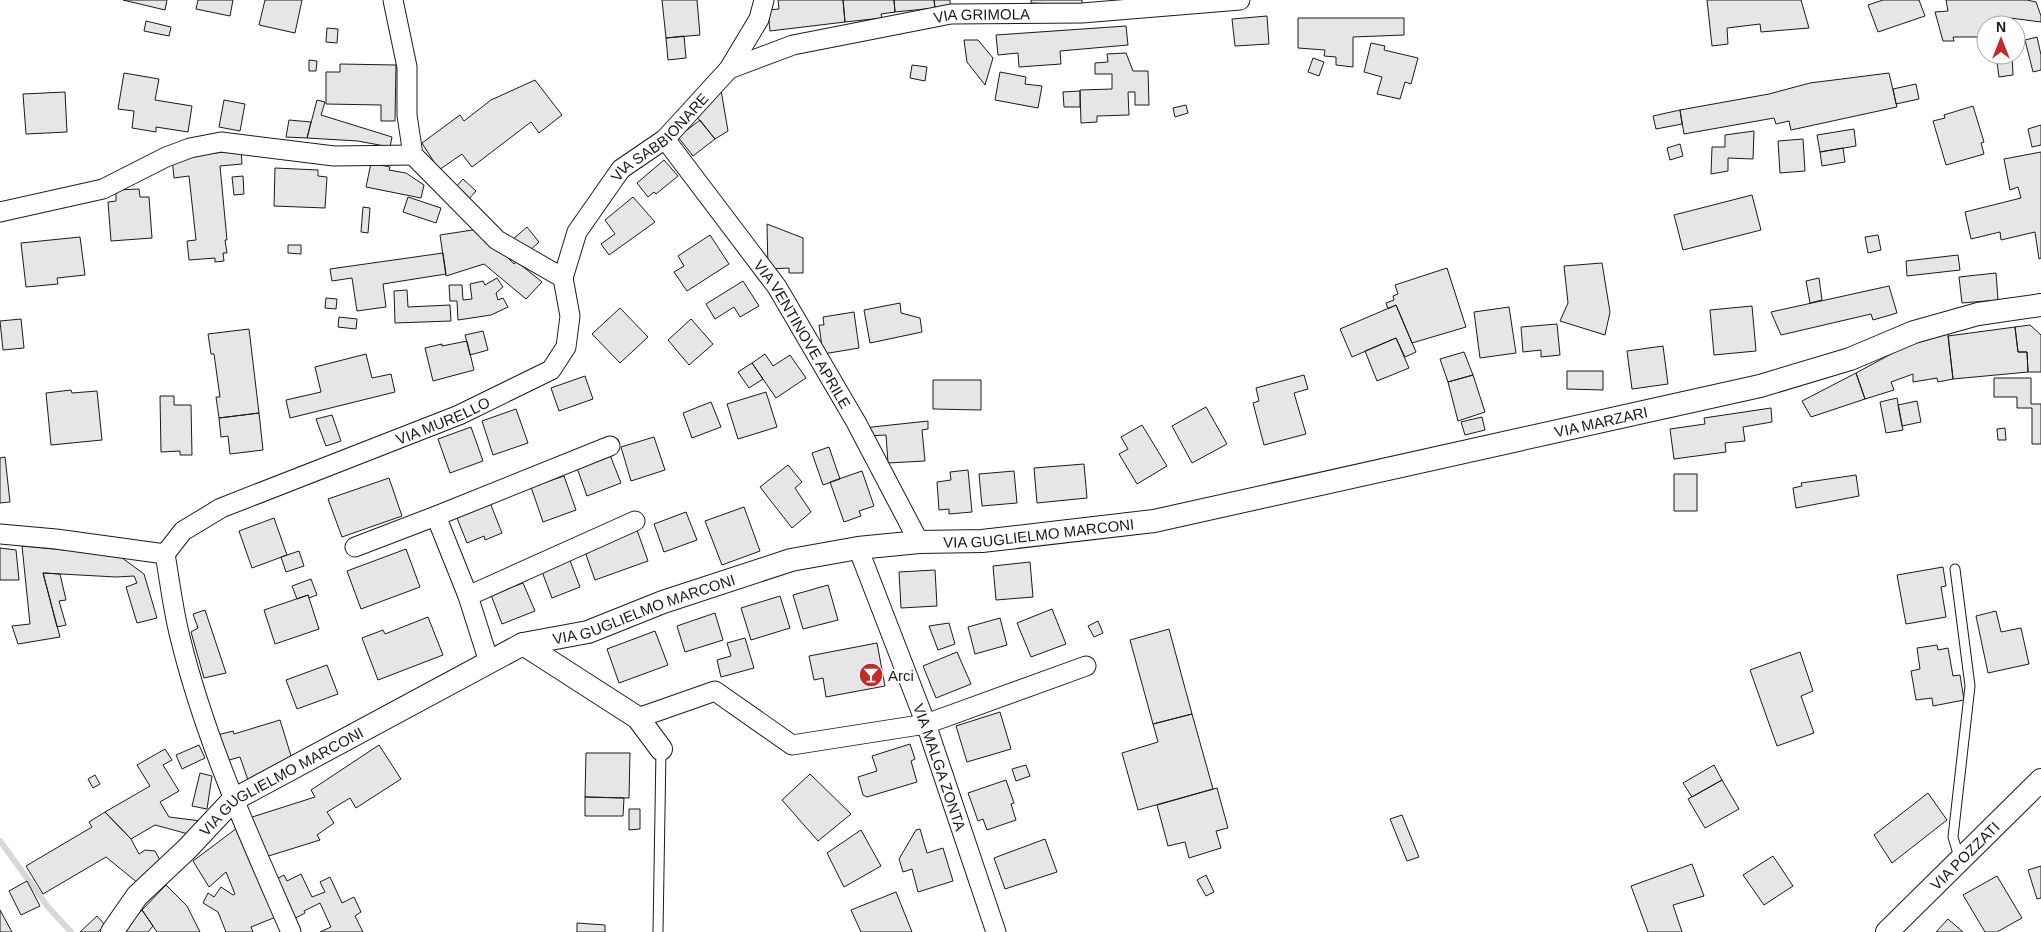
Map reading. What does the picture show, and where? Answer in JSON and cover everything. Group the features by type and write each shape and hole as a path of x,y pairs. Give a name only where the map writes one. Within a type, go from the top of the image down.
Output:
{"street":[{"path":"392,0 407,67 407,114 413,155 497,240 563,278"},
{"name":"VIA SABBIONARE","path":"563,278 577,232 621,169 665,139 729,69 759,19 764,0"},
{"name":"VIA GRIMOLA","path":"729,69 793,45 951,14 1082,13 1240,0"},
{"name":"VIA VENTINOVE APRILE","path":"665,139 777,287 856,422 919,542"},
{"path":"0,212 104,189 166,157 190,148 220,142 334,156 413,155"},
{"name":"VIA MURELLO","path":"165,554 183,531 221,508 459,415 551,370 566,347 570,316 563,278"},
{"name":"VIA MARZARI","path":"1154,521 1760,386 1850,359 1914,332 1978,314 2041,305"},
{"path":"355,547 610,446"},
{"path":"436,516 468,596 489,662"},
{"path":"468,596 635,521"},
{"name":"VIA GUGLIELMO MARCONI","path":"112,932 137,896 187,849 233,800 523,644 588,632 663,602 791,560 858,548 919,542 982,541 1154,521"},
{"path":"0,534 56,539 165,554 180,636 207,731 233,800 291,932"},
{"name":"VIA MALGA ZONTA","path":"858,548 926,724 996,932"},
{"path":"523,644 638,718 660,749"},
{"path":"638,718 715,690 792,745 926,724 1086,666"},
{"name":"VIA POZZATI","path":"1887,932 2041,780"}],"lane":[{"path":"1956,569 1970,686 1953,837 1960,860"},
{"path":"658,932 660,749"}],"building":[{"path":"123,0 167,0 165,10"},
{"path":"198,0 233,0 230,16 196,9"},
{"path":"265,0 302,0 295,33 259,25"},
{"path":"662,0 697,0 700,35 666,38"},
{"path":"778,0 843,0 845,22 770,31 768,10 779,9"},
{"path":"843,0 894,0 895,12 881,14 882,18 845,22"},
{"path":"894,0 934,0 935,8 895,12"},
{"path":"934,0 950,0 951,14 936,15"},
{"path":"1031,0 1082,0 1082,5 1031,3"},
{"path":"1707,0 1801,0 1809,28 1761,32 1760,24 1727,28 1728,44 1712,46"},
{"path":"1883,0 1919,0 1925,16 1878,32 1868,5"},
{"path":"1946,0 2027,0 2036,2 2041,22 2026,20 2026,15 1976,15 1976,37 1953,37 1954,41 1943,41 1935,12 1948,11"},
{"path":"1267,16 1269,44 1235,46 1232,19"},
{"path":"1298,18 1404,18 1404,35 1353,37 1353,67 1336,65 1336,57 1324,56 1325,50 1298,48"},
{"path":"146,21 171,27 169,36 144,31"},
{"path":"1126,26 1128,45 1060,51 1061,64 1019,67 1018,53 998,55 996,35"},
{"path":"327,28 338,29 337,43 326,42"},
{"path":"684,36 686,58 668,60 666,38"},
{"path":"2037,37 2041,55 2041,70 2033,72 2026,40"},
{"path":"964,40 978,40 993,58 985,85 967,62"},
{"path":"1371,43 1385,46 1384,50 1418,58 1411,84 1405,82 1400,99 1377,94 1382,77 1364,72"},
{"path":"1126,53 1133,71 1148,71 1149,105 1135,105 1135,92 1128,92 1129,115 1097,116 1097,122 1081,123 1080,90 1112,89 1112,74 1095,74 1095,63 1108,62 1107,54"},
{"path":"1313,58 1324,62 1319,76 1308,72"},
{"path":"309,60 317,61 316,71 309,71"},
{"path":"340,64 396,65 395,121 381,121 381,105 326,104 326,72 340,72"},
{"path":"912,65 927,67 925,81 910,78"},
{"path":"1997,65 2012,65 2013,75 1999,77"},
{"path":"1000,72 1026,77 1025,84 1042,86 1038,108 995,100"},
{"path":"124,73 159,79 155,100 192,106 188,132 156,127 156,132 132,128 134,111 118,109"},
{"path":"1889,73 1897,107 1791,130 1789,121 1776,124 1774,118 1684,134 1680,110 1769,94 1810,83"},
{"path":"535,80 562,115 539,133 531,122 472,167 462,154 439,170 422,143 460,115 464,121 491,100"},
{"path":"1916,84 1919,99 1896,104 1893,89"},
{"path":"721,90 728,131 715,139 696,116"},
{"path":"1080,91 1080,107 1064,107 1063,92"},
{"path":"65,92 67,132 26,134 23,94"},
{"path":"224,100 245,104 240,131 219,127"},
{"path":"317,100 325,102 321,115 392,137 390,147 358,141 307,138"},
{"path":"1186,105 1188,113 1175,117 1173,108"},
{"path":"1973,106 1984,142 1981,143 1984,154 1946,165 1933,121 1945,118 1944,115"},
{"path":"1680,110 1682,124 1656,129 1653,116"},
{"path":"289,120 311,122 307,138 286,137"},
{"path":"700,120 715,139 693,156 678,137"},
{"path":"2041,125 2041,145 2032,147 2028,129"},
{"path":"1854,129 1856,146 1820,152 1817,135"},
{"path":"1754,131 1753,159 1728,158 1728,171 1711,174 1712,147 1725,147 1725,135"},
{"path":"1803,139 1805,171 1780,173 1778,141"},
{"path":"1680,144 1683,156 1670,160 1667,148"},
{"path":"1843,148 1845,162 1822,166 1820,152"},
{"path":"241,150 242,164 220,166 227,240 225,240 227,253 223,253 224,261 215,262 215,258 189,260 187,241 196,240 189,176 174,178 172,158"},
{"path":"2041,152 2041,258 2039,259 2035,232 2001,240 2000,232 1971,239 1965,212 2021,198 2018,187 2010,190 2004,159"},
{"path":"664,160 678,176 656,194 654,192 648,197 637,183"},
{"path":"371,163 390,167 389,170 406,173 424,185 421,198 366,187"},
{"path":"275,168 318,170 318,176 327,177 325,208 274,206"},
{"path":"243,176 244,194 234,195 232,177"},
{"path":"463,179 476,191 468,200 455,188"},
{"path":"139,189 140,197 149,197 152,238 111,241 108,202 116,201 116,190"},
{"path":"1752,195 1761,230 1683,250 1674,215"},
{"path":"408,197 441,208 436,223 403,212"},
{"path":"633,197 655,222 609,255 601,244 615,234 605,220"},
{"path":"363,207 370,208 368,233 361,232"},
{"path":"767,224 803,238 803,273 789,273 789,268 768,269"},
{"path":"527,227 539,242 527,253 512,240"},
{"path":"479,229 514,264 516,261 542,282 526,299 484,264 446,276 440,235"},
{"path":"710,235 729,264 687,291 674,272 684,266 678,256"},
{"path":"1878,235 1881,250 1868,253 1865,237"},
{"path":"80,237 85,275 57,278 58,284 26,287 21,243"},
{"path":"288,245 301,245 301,254 288,253"},
{"path":"443,253 446,274 383,284 386,307 357,311 352,278 332,281 330,269"},
{"path":"1958,255 1960,270 1907,276 1906,261"},
{"path":"1602,263 1610,312 1605,335 1560,321 1568,303 1564,266"},
{"path":"1447,268 1466,327 1412,343 1396,305 1388,309 1386,303 1394,300 1393,296 1398,294 1395,285"},
{"path":"1996,273 1998,300 1962,303 1959,277"},
{"path":"497,278 503,287 496,293 498,300 503,298 508,307 491,315 458,320 457,301 450,301 449,285 462,285 463,300 472,299 470,284 483,281 485,285"},
{"path":"1819,278 1822,300 1810,303 1806,281"},
{"path":"743,281 759,306 740,317 734,307 715,319 706,304"},
{"path":"1889,286 1897,313 1873,320 1871,314 1781,335 1771,312"},
{"path":"407,290 408,307 450,305 451,321 395,323 394,291"},
{"path":"326,298 337,299 336,309 325,308"},
{"path":"900,303 901,313 920,318 922,332 870,343 864,310"},
{"path":"1396,305 1416,352 1405,357 1396,338 1352,357 1340,329"},
{"path":"1752,306 1756,351 1714,355 1710,310"},
{"path":"1509,307 1516,353 1480,358 1474,312"},
{"path":"620,308 648,337 620,363 592,334"},
{"path":"854,312 859,348 823,354 819,325 824,325 823,317"},
{"path":"339,317 357,319 356,329 338,327"},
{"path":"21,319 24,348 3,350 0,321"},
{"path":"691,319 713,344 689,365 668,340"},
{"path":"1557,324 1560,355 1541,357 1541,350 1523,352 1521,327"},
{"path":"2030,325 2041,335 2041,372 2028,372 2027,352 2018,352 2015,327"},
{"path":"2015,327 2018,352 2027,352 2028,372 1953,379 1948,336"},
{"path":"249,329 259,413 219,418 216,397 220,397 214,354 211,354 208,334"},
{"path":"483,331 488,350 470,355 465,335"},
{"path":"1948,334 1953,379 1938,382 1937,378 1913,382 1913,374 1891,382 1894,390 1865,399 1856,373 1906,346"},
{"path":"1396,338 1409,368 1377,381 1365,351"},
{"path":"467,341 474,370 433,381 425,348"},
{"path":"1663,346 1668,384 1632,389 1627,351"},
{"path":"1464,352 1473,375 1448,382 1440,359"},
{"path":"366,354 372,378 391,374 395,392 290,418 286,400 321,392 315,367"},
{"path":"765,354 773,366 790,355 806,378 776,398 752,363"},
{"path":"752,363 763,379 749,388 738,372"},
{"path":"1567,371 1603,371 1603,390 1567,389"},
{"path":"1856,373 1865,399 1811,417 1802,401"},
{"path":"1304,375 1308,389 1294,393 1306,434 1264,445 1253,403 1259,401 1256,388"},
{"path":"1473,375 1485,412 1458,421 1448,382"},
{"path":"585,376 593,399 559,411 551,388"},
{"path":"1994,378 2031,378 2031,404 2041,404 2041,444 2032,444 2032,408 2017,408 2017,397 1994,397"},
{"path":"933,380 981,380 981,410 933,409"},
{"path":"71,390 72,393 97,391 102,440 51,445 46,393"},
{"path":"766,392 777,427 738,439 727,404"},
{"path":"160,396 174,396 174,405 191,405 192,455 180,455 180,451 161,452"},
{"path":"1897,398 1903,430 1886,433 1880,402"},
{"path":"1917,401 1921,422 1902,426 1898,405"},
{"path":"711,402 721,427 692,438 683,413"},
{"path":"1206,407 1227,444 1192,463 1172,426"},
{"path":"1771,408 1772,422 1743,427 1745,441 1725,443 1726,452 1674,459 1670,429 1705,424 1704,418"},
{"path":"516,409 528,443 493,455 482,421"},
{"path":"259,413 263,450 230,454 228,436 221,437 219,418"},
{"path":"332,415 341,441 326,446 316,419"},
{"path":"1482,417 1485,430 1465,435 1461,422"},
{"path":"928,421 928,429 922,430 925,461 888,463 886,435 867,436 863,428"},
{"path":"1142,425 1167,466 1137,484 1119,454 1128,449 1121,437"},
{"path":"471,427 483,461 450,473 438,439"},
{"path":"2005,428 2006,440 1998,440 1997,429"},
{"path":"654,437 665,470 631,481 621,447"},
{"path":"829,447 840,479 823,485 812,453"},
{"path":"610,455 621,483 587,496 577,468"},
{"path":"5,457 10,502 0,503 0,458"},
{"path":"1084,464 1087,498 1037,503 1034,468"},
{"path":"788,465 802,482 795,488 811,512 792,528 760,487"},
{"path":"968,470 972,512 949,514 949,509 939,510 937,482 951,480 950,472"},
{"path":"862,471 874,506 859,511 861,516 844,522 830,482"},
{"path":"1014,471 1017,503 982,506 979,474"},
{"path":"1674,474 1697,474 1697,511 1674,511"},
{"path":"1856,475 1859,496 1796,508 1793,488 1802,486 1801,483"},
{"path":"564,476 576,510 543,522 531,487"},
{"path":"389,478 402,516 342,537 328,499"},
{"path":"489,500 502,533 485,540 484,536 467,543 455,513"},
{"path":"744,507 760,551 722,565 705,521"},
{"path":"686,512 697,540 664,552 654,524"},
{"path":"274,518 287,555 252,568 239,531"},
{"path":"637,530 648,561 595,580 584,549"},
{"path":"22,546 118,555 144,574 157,618 137,623 126,587 137,583 134,576 116,577 43,573 60,637 18,644 12,626 30,624"},
{"path":"0,548 16,550 19,580 0,580"},
{"path":"406,549 420,587 361,609 347,571"},
{"path":"299,551 304,566 286,572 281,557"},
{"path":"569,558 580,587 552,598 541,569"},
{"path":"1030,562 1033,597 996,600 993,566"},
{"path":"1943,567 1946,586 1941,587 1946,617 1906,624 1897,575"},
{"path":"935,570 937,606 901,608 899,572"},
{"path":"43,573 60,574 66,600 59,601 66,625 57,627"},
{"path":"311,579 317,595 309,598 308,595 297,599 292,586"},
{"path":"523,583 535,611 502,624 491,595"},
{"path":"828,585 838,620 803,629 793,595"},
{"path":"308,595 319,629 275,644 264,610"},
{"path":"780,596 790,628 751,640 741,608"},
{"path":"1052,609 1066,644 1031,657 1017,623"},
{"path":"205,610 226,673 204,678 191,632 198,628 193,614"},
{"path":"1996,611 2001,632 2021,628 2029,664 1988,673 1976,616"},
{"path":"715,613 723,640 685,652 677,626"},
{"path":"428,617 443,655 378,680 362,638 383,630 385,634"},
{"path":"1000,618 1007,645 975,654 968,627"},
{"path":"1098,621 1103,633 1094,637 1088,626"},
{"path":"949,623 955,644 938,650 929,626"},
{"path":"1169,629 1192,714 1153,724 1130,640"},
{"path":"655,631 668,665 619,683 607,649"},
{"path":"745,638 754,668 721,677 717,660 731,656 727,643"},
{"path":"877,643 885,686 826,697 823,678 814,680 809,656"},
{"path":"1937,645 1938,650 1948,648 1953,676 1960,675 1964,700 1933,706 1932,698 1916,700 1911,671 1920,669 1917,648"},
{"path":"957,652 971,684 936,698 923,666"},
{"path":"1800,652 1813,691 1801,696 1814,733 1777,746 1750,670"},
{"path":"327,665 338,694 297,709 286,680"},
{"path":"1000,712 1011,749 967,762 956,726"},
{"path":"1192,714 1213,789 1138,810 1122,753 1158,742 1153,724"},
{"path":"280,720 292,759 249,783 240,757 222,762 214,736 233,731 234,734"},
{"path":"910,744 915,759 911,761 917,782 867,797 863,795 858,777 877,771 872,756"},
{"path":"199,745 205,758 182,769 176,755"},
{"path":"379,745 401,779 356,808 350,798 327,812 334,823 317,835 320,840 262,858 246,819 315,797 311,790"},
{"path":"165,749 172,760 163,765 179,791 160,802 169,817 201,821 192,835 155,825 131,839 105,812 150,786 137,765"},
{"path":"586,753 630,753 629,798 585,797"},
{"path":"1026,765 1030,776 1016,781 1012,769"},
{"path":"1714,765 1722,780 1692,797 1683,783"},
{"path":"200,773 212,776 207,809 192,806"},
{"path":"810,774 851,814 818,841 782,800"},
{"path":"95,775 100,784 93,788 88,779"},
{"path":"1006,780 1014,803 1011,804 1016,820 987,830 983,819 978,821 968,793"},
{"path":"1722,780 1739,809 1705,828 1688,799"},
{"path":"1217,788 1228,828 1216,831 1221,848 1189,858 1185,842 1168,846 1157,805"},
{"path":"1928,793 1947,820 1892,863 1874,835"},
{"path":"585,797 624,798 623,816 585,816"},
{"path":"629,809 640,809 640,829 629,830"},
{"path":"105,812 131,839 139,854 145,850 155,851 162,864 144,888 106,857 43,894 26,866 92,827 89,822"},
{"path":"1402,815 1419,857 1407,861 1390,819"},
{"path":"237,828 276,917 251,927 253,932 226,932 218,912 203,903 208,893 214,897 221,887 233,895 235,894 226,872 209,887 193,861"},
{"path":"920,829 927,853 943,848 953,881 918,892 912,869 903,872 899,859 916,830"},
{"path":"861,830 881,866 844,887 827,853"},
{"path":"1045,839 1057,872 1005,889 994,858"},
{"path":"1773,856 1793,886 1764,905 1743,875"},
{"path":"1692,864 1704,896 1673,905 1682,932 1648,932 1631,886"},
{"path":"2041,866 2041,898 2037,899 2028,870"},
{"path":"301,874 312,897 325,892 320,882 330,877 342,903 354,897 361,912 355,916 363,932 320,932 331,927 320,903 290,921 271,882 284,875 287,881"},
{"path":"1206,875 1214,892 1206,896 1197,880"},
{"path":"1997,876 2022,918 1997,932 1985,932 1963,895"},
{"path":"27,881 40,906 21,915 9,891"},
{"path":"166,885 187,906 200,932 157,932 142,910"},
{"path":"896,892 912,932 861,932 851,910"},
{"path":"0,910 12,932 0,932"},
{"path":"142,910 153,926 148,932 121,932"},
{"path":"97,916 105,925 98,932 80,932"},
{"path":"1948,919 1963,932 1936,932"},
{"path":"577,923 605,925 605,932 577,932"}],"waterway":[{"path":"0,841 48,907 71,932"}],"place":[{"name":"Arci","path":"871,675"}]}
